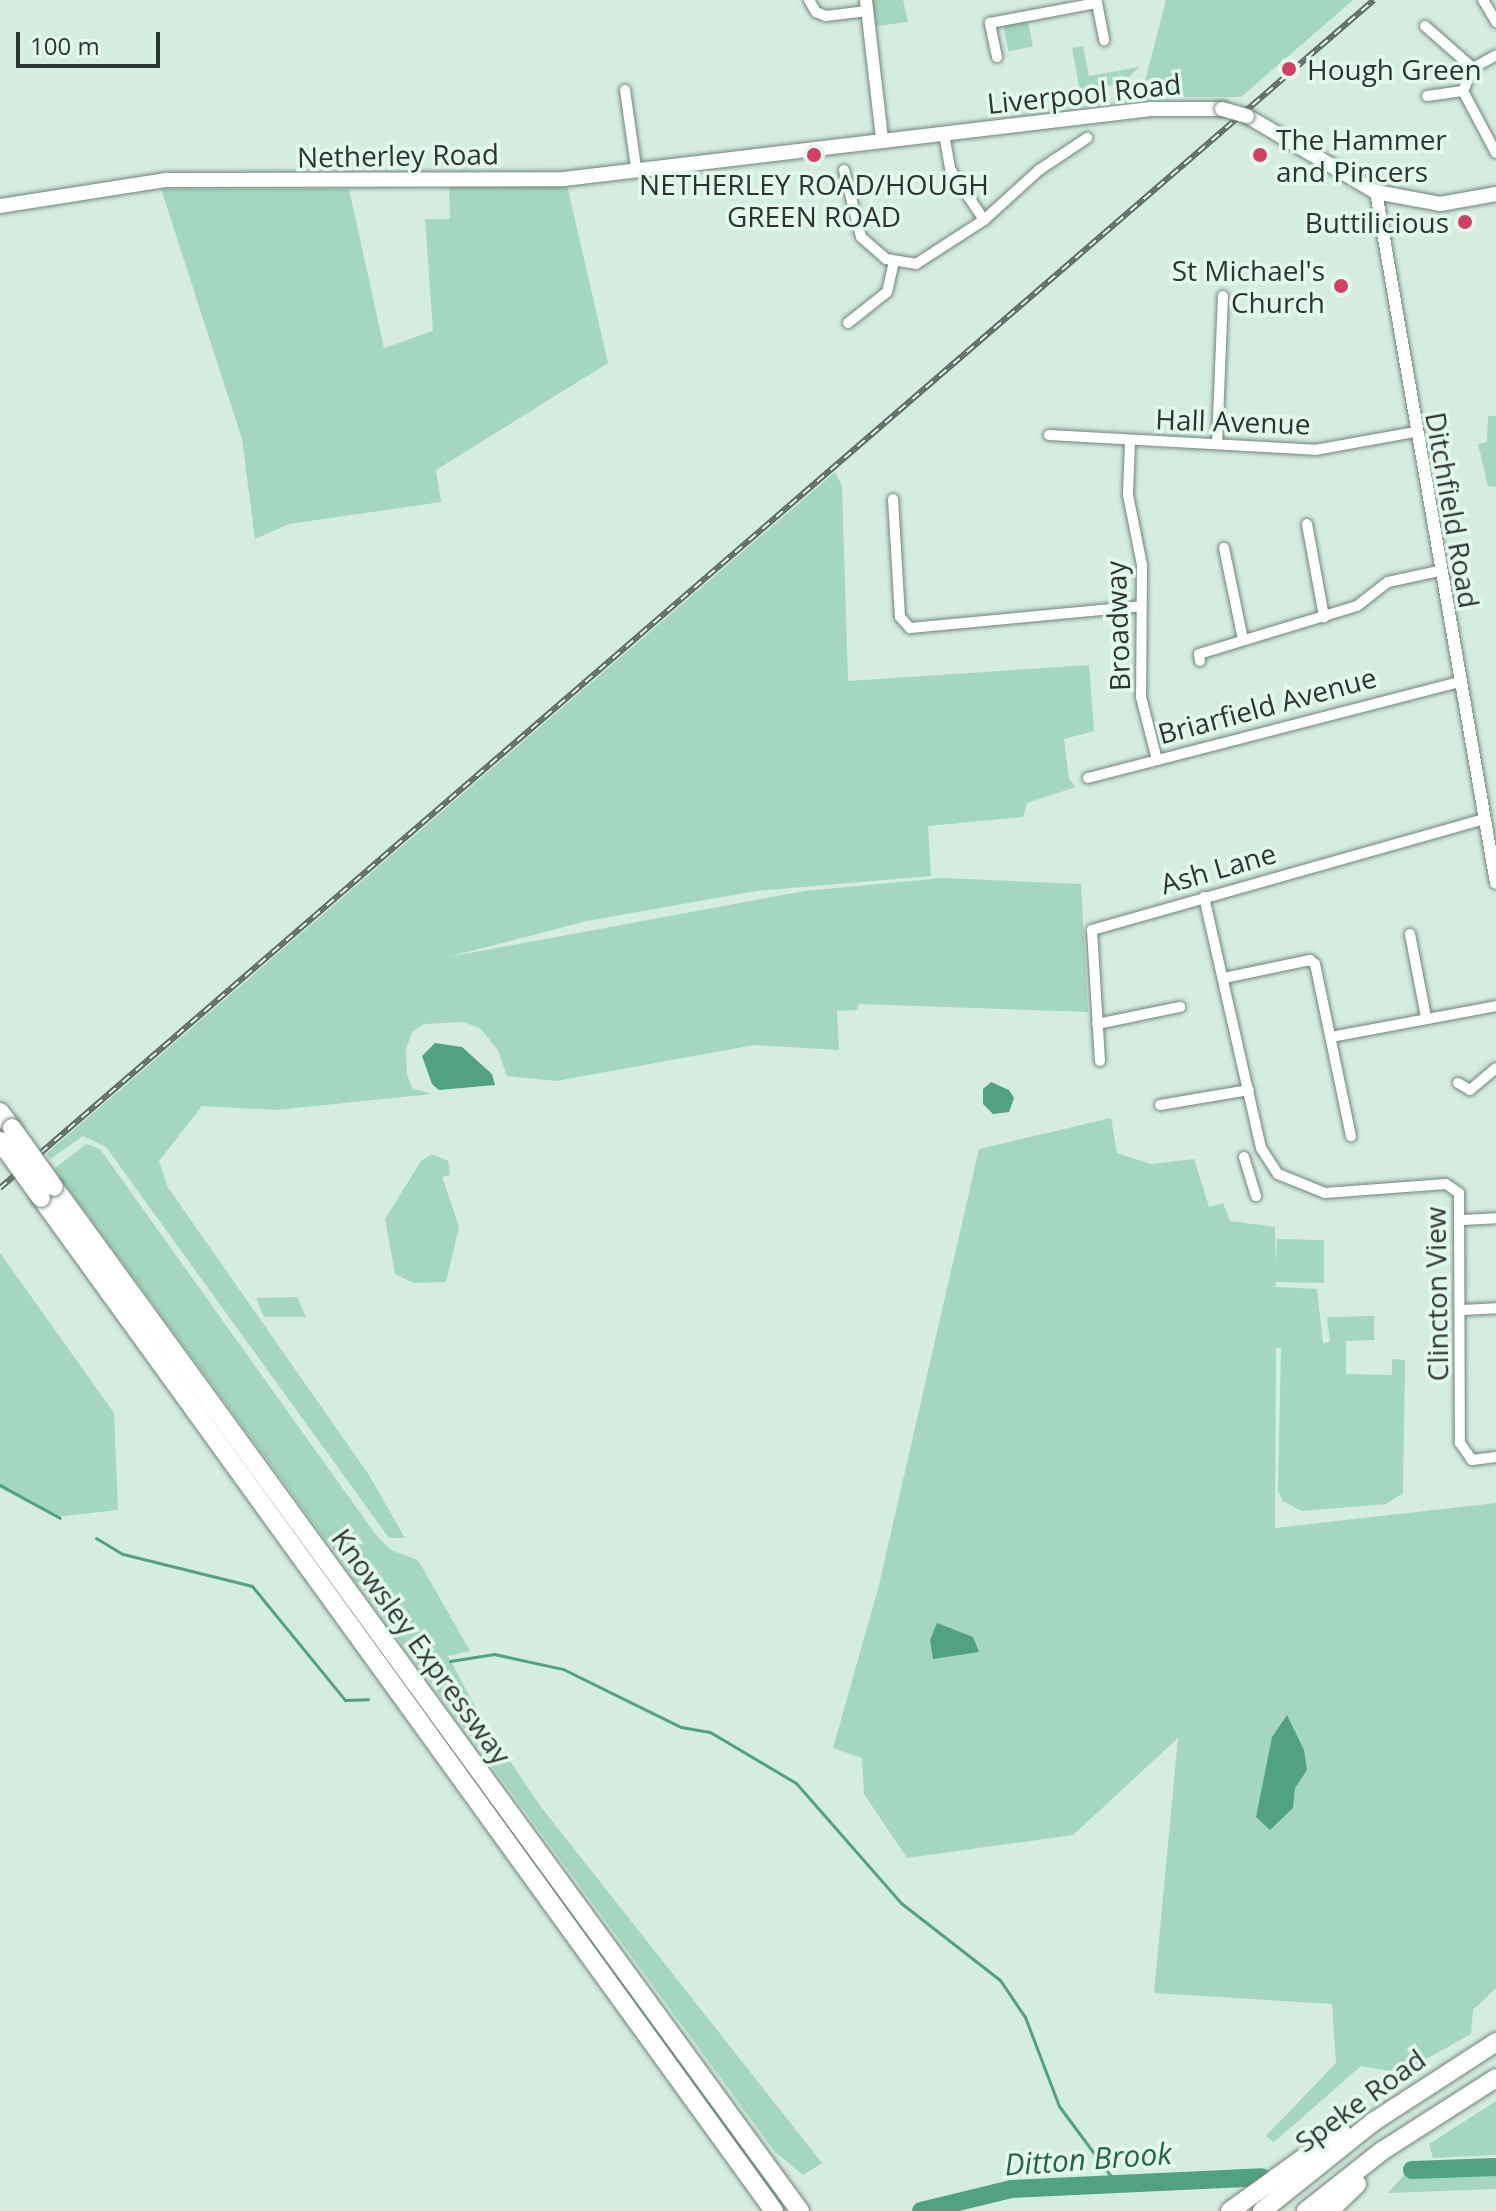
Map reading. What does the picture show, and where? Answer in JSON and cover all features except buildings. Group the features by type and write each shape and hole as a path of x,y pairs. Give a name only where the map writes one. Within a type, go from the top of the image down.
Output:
{"highway":[{"name":"Knowsley Expressway","path":"0,1112 6,1135 774,2211"},
{"name":"Knowsley Expressway","path":"47,1192 800,2211"},
{"name":"Speke Road","path":"1262,2211 1373,2122 1496,2042"},
{"path":"1230,2211 1395,2094 1471,2056"},
{"name":"Speke Road","path":"1306,2211 1382,2151 1491,2081"},
{"path":"1329,2211 1491,2081"}],"main road":[{"name":"Liverpool Road","path":"798,150 1164,107 1222,109 1247,116 1376,192 1440,204 1496,194"},
{"name":"Netherley Road","path":"0,206 152,181 564,179 636,167 798,150"}],"street":[{"path":"809,0 823,15 866,6 882,139"},
{"path":"1032,0 1035,13"},
{"path":"1483,0 1496,22"},
{"path":"997,57 990,23 1097,3 1104,40"},
{"path":"1425,26 1438,32 1473,68"},
{"path":"1463,91 1473,68 1496,55"},
{"path":"625,90 636,167"},
{"path":"1427,96 1463,91"},
{"path":"1463,91 1496,153"},
{"path":"944,134 950,169 984,220"},
{"path":"1061,138 1068,149"},
{"path":"844,170 861,237 894,262 930,259 984,220 1068,149 1087,138"},
{"name":"Ditchfield Road","path":"1376,192 1458,682 1496,883"},
{"path":"848,323 887,292 894,262"},
{"path":"1217,444 1223,296"},
{"name":"Hall Avenue","path":"1049,435 1130,442 1315,450 1415,432"},
{"name":"Broadway","path":"1130,442 1128,495 1142,565 1141,697 1157,760"},
{"path":"893,499 900,617 910,628 1141,606"},
{"path":"1322,529 1308,528 1324,617"},
{"path":"1213,558 1225,552 1243,640"},
{"path":"1200,661 1199,654 1357,606 1388,582 1439,571"},
{"name":"Briarfield Avenue","path":"1088,778 1458,682"},
{"name":"Ash Lane","path":"1100,1061 1092,930 1483,819"},
{"path":"1204,897 1267,1161 1248,1171"},
{"path":"1410,934 1426,1017"},
{"path":"1224,978 1310,960 1331,1037 1351,1136"},
{"path":"1331,1037 1496,1006"},
{"path":"1097,1024 1180,1007"},
{"path":"1458,1083 1470,1090 1496,1068"},
{"path":"1160,1105 1249,1090"},
{"path":"1244,1157 1256,1196"},
{"name":"Clincton View","path":"1267,1161 1278,1174 1325,1193 1446,1184 1459,1193 1463,1220 1460,1443 1472,1460 1496,1457"},
{"path":"1463,1220 1496,1218"},
{"path":"1463,1310 1496,1308"}],"shaded area":[{"path":"866,0 903,0 908,22 869,27"},
{"path":"1166,0 1353,0 1241,97 1141,97"},
{"path":"1028,21 1033,47 1008,51 1003,26"},
{"path":"1083,46 1089,76 1139,67 1127,79 1081,97 1072,48"},
{"path":"449,183 567,185 608,363 436,470 441,502 289,524 255,539 242,439 161,189 349,189 384,348 433,331 425,219 450,219"},
{"path":"1488,416 1496,416 1496,487 1488,486 1478,444 1487,442"},
{"path":"835,472 842,486 848,681 1089,665 1094,731 1064,739 1069,779 1076,787 1027,803 1023,817 928,826 931,876 756,891 587,921 448,957 804,891 943,878 1081,884 1088,1012 859,1004 857,1010 837,1011 839,1050 754,1045 556,1081 507,1076 498,1050 480,1028 463,1022 424,1024 412,1032 406,1049 407,1074 412,1088 432,1094 276,1110 202,1106 159,1161 167,1186 369,1475 405,1538 389,1538 106,1147 83,1136 50,1159 47,1153"},
{"path":"435,1043 462,1047 492,1074 495,1085 439,1090 432,1084 422,1056"},
{"path":"991,1082 1009,1090 1014,1098 1009,1112 993,1114 983,1104 983,1089"},
{"path":"1111,1118 1117,1153 1151,1164 1194,1159 1209,1207 1223,1203 1230,1221 1275,1227 1276,1265 1277,1239 1324,1240 1324,1283 1276,1282 1275,1287 1317,1289 1323,1343 1330,1342 1327,1317 1374,1316 1374,1340 1346,1341 1346,1374 1392,1375 1392,1359 1405,1360 1403,1493 1386,1504 1302,1511 1283,1501 1278,1491 1281,1348 1276,1348 1275,1528 1496,1503 1496,1988 1473,2010 1471,2034 1401,2073 1361,2066 1274,2142 1266,2136 1336,2063 1332,2004 1154,1993 1178,1738 1073,1835 907,1858 864,1794 862,1758 833,1748 878,1589 979,1149"},
{"path":"86,1144 100,1149 376,1535 391,1550 418,1560 470,1651 448,1656 483,1721 541,1807 822,2163 803,2175 775,2152 54,1169"},
{"path":"432,1154 448,1161 450,1175 442,1177 459,1227 446,1282 414,1283 395,1274 385,1219 421,1161"},
{"path":"0,1253 114,1413 118,1510 55,1517 0,1488"},
{"path":"297,1297 306,1317 264,1317 256,1298"},
{"path":"937,1623 973,1637 979,1652 933,1659 930,1640"},
{"path":"1287,1715 1304,1750 1307,1770 1295,1788 1293,1808 1270,1830 1256,1817 1272,1737"},
{"path":"1496,2101 1496,2155 1433,2158 1429,2144"},
{"path":"1496,2172 1496,2189 1388,2193 1404,2175"}],"waterway":[{"path":"0,1485 60,1518"},
{"path":"96,1538 123,1554 252,1586 345,1700 368,1699"},
{"path":"450,1661 494,1654 563,1669 681,1727 710,1732 796,1783 901,1903 1000,1980 1025,2017 1059,2106 1116,2183"},
{"name":"Ditton Brook","path":"1412,2170 1496,2167"},
{"name":"Ditton Brook","path":"921,2211 1011,2189 1262,2177"}],"railway":[{"path":"0,1188 1374,0"}],"place":[{"name":"Hough Green","path":"1289,69"},
{"name":"NETHERLEY ROAD/HOUGH GREEN ROAD","path":"814,155"},
{"name":"The Hammer and Pincers","path":"1260,155"},
{"name":"Buttilicious","path":"1465,222"},
{"name":"St Michael's Church","path":"1341,286"}]}
